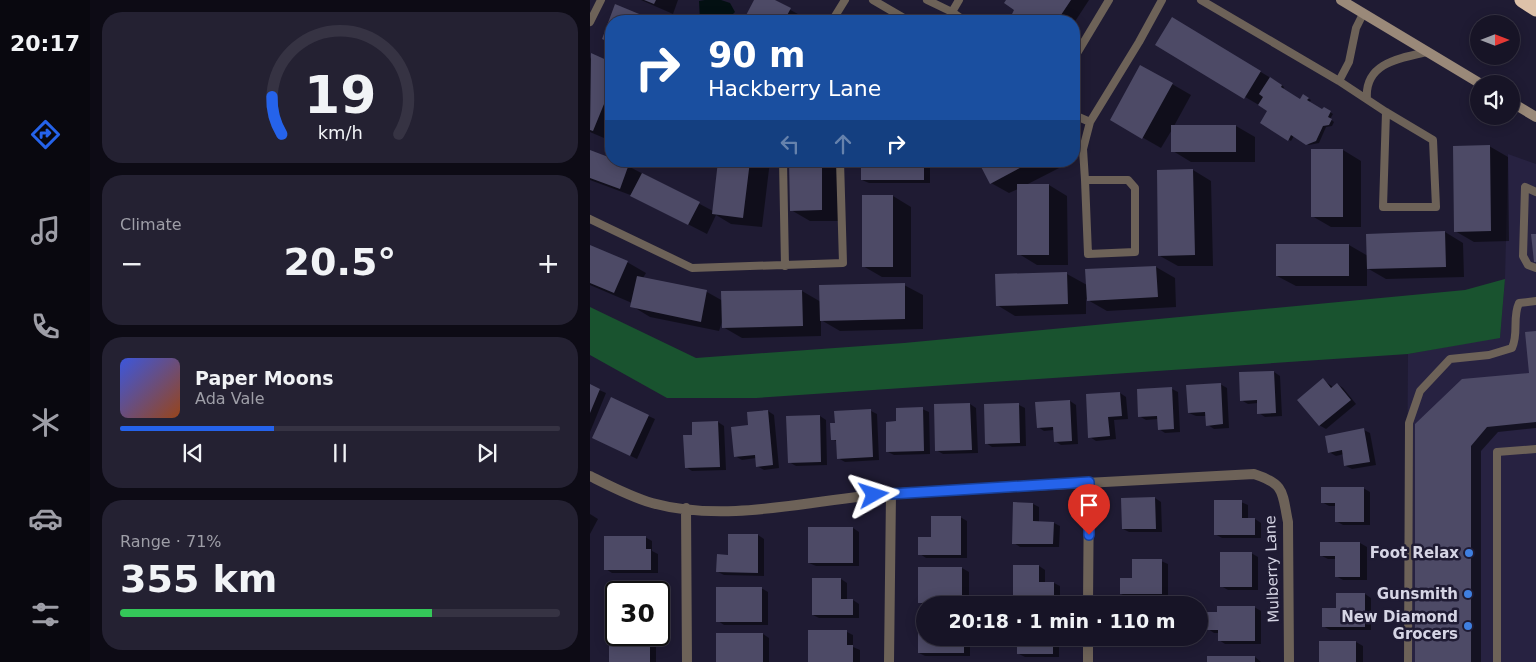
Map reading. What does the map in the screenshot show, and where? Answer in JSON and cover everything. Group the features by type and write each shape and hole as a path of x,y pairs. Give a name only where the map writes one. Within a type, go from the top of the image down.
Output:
{"highway":[{"path":"1522,0 1536,9"}],"main road":[{"path":"1341,0 1470,77"},
{"path":"1520,107 1536,117"}],"street":[{"name":"Mulberry Lane","path":"1089,482 1254,474 1277,484 1284,500 1288,522 1289,662"},
{"path":"590,476 652,503 701,511 751,510 891,493 1089,482 1088,596"},
{"path":"889,662 891,493"},
{"path":"686,508 686,662"},
{"path":"1088,646 1088,662"}],"lane":[{"path":"590,22 601,0"},
{"path":"836,15 845,0"},
{"path":"873,0 899,15"},
{"path":"928,0 956,15"},
{"path":"952,12 959,0"},
{"path":"1080,49 1110,0"},
{"path":"1085,180 1128,180 1135,188 1135,252 1088,254 1083,149 1090,122 1139,42 1162,0"},
{"path":"1202,0 1339,80 1386,112 1433,140 1436,207 1383,207 1386,112"},
{"path":"1339,80 1349,62 1356,28 1363,14"},
{"path":"1367,99 1366,89 1368,81 1379,68 1397,58 1427,52"},
{"path":"1080,118 1090,122"},
{"path":"782,167 785,266"},
{"path":"590,219 692,268 843,263 840,167"},
{"path":"1536,192 1525,187 1524,256 1528,265 1536,268"},
{"path":"1408,662 1409,423 1420,391 1450,359 1489,355 1512,348 1516,339 1515,311 1519,303 1536,301"},
{"path":"1496,662 1497,452 1536,449"}],"shaded area":[{"path":"721,0 730,3 735,12 732,15 700,15 699,1"},
{"path":"1508,154 1536,164 1536,662 1406,662 1408,354 1500,337 1505,279"}],"green space":[{"path":"1505,279 1500,338 1408,354 756,398 667,398 590,355 590,307 696,358 904,343 1465,290"}],"building":[{"path":"644,0 656,0 654,4"},
{"path":"754,0 775,0 791,8 787,15 746,15"},
{"path":"1006,0 1071,0 1061,15 1012,15 1014,10 1004,3"},
{"path":"615,4 642,15 611,15"},
{"path":"1172,17 1261,71 1244,99 1155,45"},
{"path":"591,53 605,59 605,102 593,131 590,130"},
{"path":"1140,65 1173,83 1142,139 1110,120"},
{"path":"1270,77 1282,85 1281,87 1300,99 1303,94 1309,98 1307,100 1322,109 1324,107 1331,111 1328,117 1332,119 1329,125 1323,126 1316,141 1306,145 1291,135 1288,141 1260,123 1267,111 1258,105 1263,97 1259,94"},
{"path":"1171,125 1236,125 1236,152 1171,152"},
{"path":"1490,145 1491,231 1454,232 1453,146"},
{"path":"1311,149 1343,149 1343,217 1311,217"},
{"path":"590,150 605,156 605,167 628,167 620,189 590,178"},
{"path":"717,167 749,167 743,218 712,214"},
{"path":"789,167 822,167 822,210 790,211"},
{"path":"861,167 924,167 924,180 861,180"},
{"path":"981,167 1022,167 990,184"},
{"path":"1193,169 1195,255 1158,256 1157,170"},
{"path":"642,173 700,202 688,225 630,196"},
{"path":"1017,184 1049,184 1049,255 1017,255"},
{"path":"862,195 893,195 893,267 862,267"},
{"path":"1445,231 1446,267 1367,269 1366,234"},
{"path":"1531,234 1536,234 1536,262 1534,262"},
{"path":"1276,244 1349,244 1349,276 1276,276"},
{"path":"590,245 628,261 614,293 590,283"},
{"path":"1156,266 1158,297 1087,301 1085,269"},
{"path":"1067,272 1068,304 996,306 995,274"},
{"path":"637,276 707,290 701,322 630,307"},
{"path":"905,283 905,319 820,321 819,285"},
{"path":"802,290 803,326 722,328 721,291"},
{"path":"1536,331 1536,422 1487,427 1471,446 1471,662 1415,662 1415,424 1462,379 1529,373 1525,332"},
{"path":"1274,371 1276,413 1257,414 1257,400 1240,401 1239,372"},
{"path":"1323,378 1331,388 1337,383 1351,400 1319,426 1297,400"},
{"path":"1221,383 1223,424 1206,426 1205,412 1188,413 1186,385"},
{"path":"590,384 600,389 590,413"},
{"path":"1172,387 1174,429 1158,430 1157,416 1138,417 1137,389"},
{"path":"1120,392 1122,416 1108,417 1110,436 1088,438 1086,394"},
{"path":"611,397 649,415 630,456 592,438"},
{"path":"1070,400 1072,441 1054,442 1053,427 1037,428 1035,402"},
{"path":"970,403 972,450 935,451 934,404"},
{"path":"1019,403 1020,443 985,444 984,404"},
{"path":"923,407 924,451 886,452 886,422 896,421 896,408"},
{"path":"871,409 873,457 837,459 836,440 831,440 830,423 835,423 834,411"},
{"path":"768,410 773,465 756,467 755,455 734,457 731,427 748,425 747,412"},
{"path":"820,415 821,462 788,463 786,416"},
{"path":"718,421 720,467 685,468 683,435 692,435 692,422"},
{"path":"1364,428 1370,462 1344,466 1342,450 1328,453 1325,436"},
{"path":"1321,487 1364,487 1364,522 1335,522 1335,503 1321,503"},
{"path":"1155,497 1156,529 1122,529 1121,498"},
{"path":"1214,500 1242,500 1242,518 1255,518 1255,535 1214,535"},
{"path":"1013,502 1033,503 1033,521 1054,522 1053,544 1012,544"},
{"path":"931,516 961,516 961,555 918,555 918,537 931,537"},
{"path":"808,527 853,527 853,563 808,563"},
{"path":"728,534 758,534 758,573 716,572 717,554 728,555"},
{"path":"604,536 646,536 646,549 651,549 651,570 604,570"},
{"path":"1320,542 1360,542 1360,577 1335,577 1335,556 1320,556"},
{"path":"1220,552 1252,552 1252,587 1220,587"},
{"path":"1132,559 1162,559 1162,594 1120,594 1120,578 1132,578"},
{"path":"1013,565 1039,565 1039,582 1054,582 1054,596 1013,596"},
{"path":"918,567 962,567 962,596 918,596"},
{"path":"812,578 841,578 841,599 853,599 853,615 812,615"},
{"path":"716,587 762,587 762,622 716,622"},
{"path":"1336,593 1365,593 1365,627 1322,627 1322,608 1336,608"},
{"path":"1217,606 1255,606 1255,641 1218,641 1218,630 1208,630 1208,612 1217,612"},
{"path":"808,630 847,630 847,645 853,645 853,662 808,662"},
{"path":"716,633 763,633 763,662 716,662"},
{"path":"1319,641 1356,641 1356,662 1319,662"},
{"path":"609,646 650,646 650,662 609,662"},
{"path":"918,646 964,646 964,653 918,653"},
{"path":"1017,646 1053,646 1053,654 1017,654"},
{"path":"1207,656 1255,656 1255,662 1207,662"}],"place":[{"name":"Foot Relax","path":"1469,553"},
{"name":"Gunsmith","path":"1468,594"},
{"name":"New Diamond Grocers","path":"1468,626"}],"route":[{"path":"874,495 1089,482 1089,535"}]}
